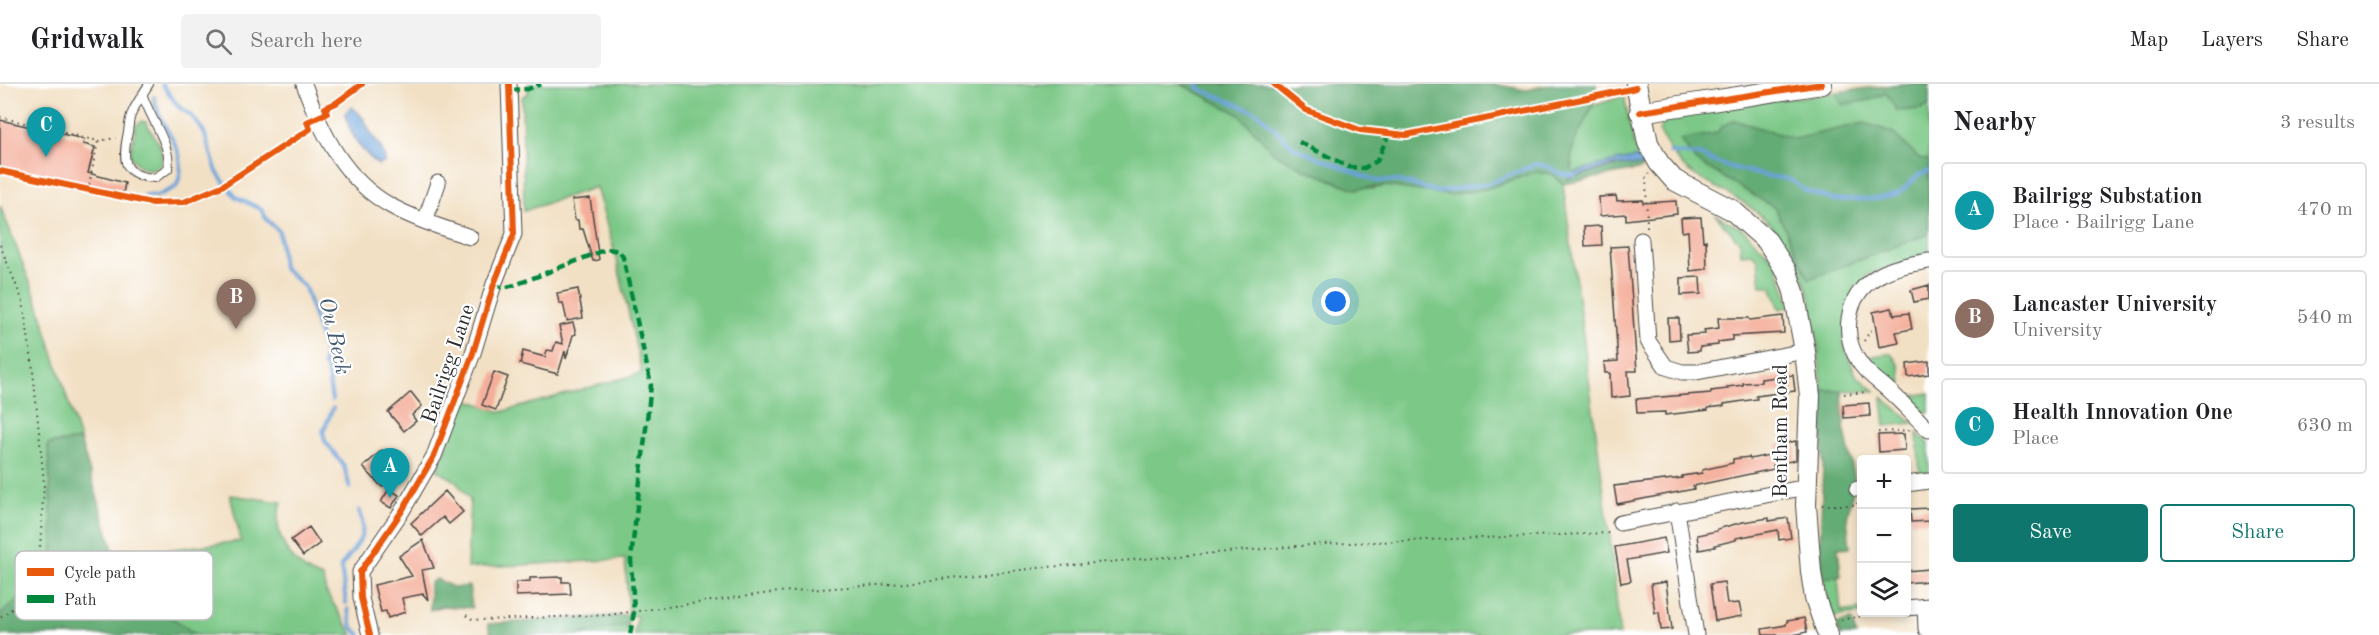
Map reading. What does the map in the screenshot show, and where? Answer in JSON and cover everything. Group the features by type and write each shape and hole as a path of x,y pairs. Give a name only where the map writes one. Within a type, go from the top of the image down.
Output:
{"street":[{"path":"304,84 328,142 347,169 372,193 390,206 470,237"},
{"name":"Bailrigg Lane","path":"369,635 361,598 360,572 402,511 434,456 473,353 494,284 514,234 510,84"},
{"name":"Bentham Road","path":"1635,84 1648,143 1659,163 1674,180 1732,210 1767,241 1787,272 1794,292 1805,351 1809,396 1806,496 1811,572 1815,598 1831,628"},
{"path":"1640,112 1822,84"},
{"path":"426,221 438,183"},
{"path":"1641,240 1651,270 1648,341 1666,367 1682,372 1697,372 1805,351"},
{"path":"1926,427 1862,366 1853,350 1848,334 1849,313 1866,284 1894,269 1929,261"},
{"path":"1911,483 1929,481"},
{"path":"1620,523 1677,511 1806,496"},
{"path":"1677,511 1696,635"},
{"path":"1911,608 1927,606 1926,629"}],"lane":[{"path":"143,96 148,113 170,160 168,169 155,178 134,174 128,169 124,160 132,113 149,84"}],"path":[{"path":"0,117 101,140 112,137 127,138"},
{"path":"88,191 101,140 107,128"},
{"path":"1641,240 1647,240 1646,176 1659,163"},
{"path":"79,189 95,192"},
{"path":"0,245 23,302 32,361 44,483 40,551"},
{"path":"1844,394 1888,390"},
{"path":"1878,432 1926,427"},
{"path":"1806,496 1857,505"},
{"path":"466,615 472,619 498,620 608,615 778,592 905,584 1047,567 1311,545 1589,532 1609,534 1620,523"},
{"path":"0,617 15,607"},
{"path":"1831,628 1867,617"}],"green space":[{"path":"528,84 1181,84 1239,114 1275,154 1338,183 1372,189 1387,186 1449,195 1485,189 1535,172 1553,174 1563,184 1610,538 1620,635 634,635 637,616 629,615 625,559 467,568 470,500 456,481 437,470 466,399 501,412 642,373 617,261 596,187 524,211 522,97 528,94"},
{"path":"1181,84 1491,84 1526,90 1553,84 1596,84 1593,104 1573,147 1571,164 1573,173 1569,178 1624,165 1644,166 1642,169 1563,184 1553,174 1535,172 1485,189 1449,195 1387,186 1355,189 1304,169 1275,154 1239,114"},
{"path":"1902,84 1929,84 1929,256 1867,275 1843,343 1856,375 1875,391 1822,390 1812,307 1805,281 1795,258 1781,236 1761,216 1683,166 1667,146 1659,131 1667,117 1682,112"},
{"path":"1902,84 1929,84 1929,105 1920,109 1897,111 1886,93 1870,100 1842,105 1836,92"},
{"path":"1624,96 1634,145 1641,159 1610,162 1573,173 1571,155 1573,147 1593,106"},
{"path":"1734,120 1795,139 1864,123 1892,132 1919,158 1929,160 1929,234 1809,279 1775,208 1696,161 1680,140 1717,133 1722,126"},
{"path":"142,121 146,122 161,148 162,163 153,169 141,168 130,156 136,125"},
{"path":"0,205 38,303 80,440 48,444 53,551 15,551 15,609 0,626"},
{"path":"1715,215 1743,229 1776,262 1791,306 1780,309 1771,286 1761,286 1758,259 1752,253 1741,254 1740,242"},
{"path":"1891,353 1900,367 1903,392 1868,357"},
{"path":"1822,390 1842,391 1844,427 1855,480 1847,519 1850,547 1838,548 1841,576 1823,578 1820,549 1823,465"},
{"path":"1929,393 1929,413 1923,411 1912,401 1913,396"},
{"path":"1882,397 1914,423 1885,426"},
{"path":"1917,433 1929,443 1929,476 1920,477"},
{"path":"80,440 113,551 53,551 48,444"},
{"path":"230,495 282,502 279,526 286,549 302,567 323,578 326,592 353,635 197,635 175,620 213,620 213,551 157,551 241,541"},
{"path":"1838,577 1841,612 1857,610 1857,614 1834,617 1831,615 1823,578"},
{"path":"436,579 455,588 469,586 472,608 443,606 430,610 430,583"},
{"path":"15,601 15,620 175,620 197,635 0,635 0,615"},
{"path":"629,615 628,625 577,635 491,635 488,624"},
{"path":"1852,620 1856,635 1840,635 1836,624"},
{"path":"628,625 626,635 577,635"}],"water":[{"path":"352,107 364,120 381,147 385,162 378,165 366,154 353,136 345,113"},
{"path":"1635,158 1641,159 1644,166 1613,165 1568,179 1589,168"}],"building":[{"path":"0,120 84,139 83,144 95,147 88,173 125,183 123,194 0,167"},
{"path":"1616,196 1617,201 1643,200 1643,203 1676,201 1677,214 1626,220 1626,214 1600,216 1599,197"},
{"path":"590,198 599,260 593,261 583,229 579,229 578,220 575,220 572,200"},
{"path":"1701,217 1703,241 1706,240 1707,269 1690,271 1688,231 1682,232 1681,218"},
{"path":"1601,226 1602,245 1585,246 1584,227"},
{"path":"1628,246 1637,371 1628,371 1630,396 1611,398 1610,373 1605,373 1604,362 1618,361 1610,247"},
{"path":"1700,277 1701,294 1681,295 1681,278"},
{"path":"1929,285 1929,299 1914,302 1911,290"},
{"path":"578,289 583,318 567,321 563,303 559,303 557,293"},
{"path":"1892,308 1894,315 1909,313 1912,329 1896,332 1899,343 1879,347 1873,312"},
{"path":"1783,316 1784,333 1732,336 1732,340 1718,342 1718,345 1700,347 1700,351 1688,352 1686,335 1705,334 1704,330 1719,328 1718,318 1749,318 1750,320"},
{"path":"1668,318 1679,318 1680,339 1669,340"},
{"path":"573,323 576,334 573,335 566,359 565,351 558,374 520,364 523,351 545,357 547,350 553,351 556,342 563,344 559,326"},
{"path":"1929,361 1929,374 1908,377 1907,364"},
{"path":"494,372 508,377 496,410 482,405"},
{"path":"1793,375 1795,391 1756,396 1757,399 1724,404 1724,406 1708,408 1708,410 1665,415 1665,412 1637,413 1636,399 1711,393 1711,391 1728,389 1727,387 1743,385 1743,383 1761,382 1761,379"},
{"path":"411,392 422,406 412,415 416,421 404,431 388,412"},
{"path":"1869,403 1870,416 1844,418 1843,405"},
{"path":"1904,434 1905,450 1879,452 1878,435"},
{"path":"1796,441 1796,460 1773,465 1774,469 1693,486 1694,489 1617,504 1614,486 1682,478 1682,476 1702,473 1702,470 1733,463 1733,459 1749,457 1750,459 1779,453 1777,445"},
{"path":"382,450 395,464 388,470 394,476 382,487 363,467"},
{"path":"389,489 399,495 391,508 381,502"},
{"path":"445,491 463,512 449,524 443,517 422,536 411,523"},
{"path":"1929,508 1929,521 1911,522 1911,509"},
{"path":"1769,518 1769,521 1788,518 1791,538 1779,540 1778,530 1736,538 1736,540 1715,545 1715,547 1699,550 1697,535 1743,522"},
{"path":"309,527 320,543 303,556 291,540"},
{"path":"1664,538 1667,553 1627,560 1631,581 1621,583 1615,547"},
{"path":"423,540 434,568 422,570 428,600 423,594 402,598 405,612 388,618 386,611 381,612 374,585 412,576 399,556"},
{"path":"1929,569 1929,581 1911,583 1911,571"},
{"path":"562,577 562,582 570,582 571,594 516,596 516,582 530,581 530,578"},
{"path":"1666,582 1672,629 1661,630 1659,612 1655,613 1651,584"},
{"path":"1724,582 1727,604 1739,603 1742,616 1715,621 1710,584"},
{"path":"1804,618 1807,632 1793,635 1763,635 1762,629 1786,625 1787,621"}],"waterway":[{"name":"Ou Beck","path":"162,84 178,106 192,116 204,132 217,172 227,186 236,197 261,209 267,220 279,231 283,268 305,287 325,352 323,365 327,369 332,400"},
{"path":"1196,84 1200,89 1258,113 1295,148 1376,181 1399,181 1438,192 1490,183 1536,164 1549,167 1562,175 1575,175"},
{"path":"145,195 157,196 176,187 180,174 178,151 157,109 154,97"},
{"path":"1670,153 1699,155 1723,165 1766,176 1789,179 1804,190 1833,200 1878,199 1898,194 1919,175 1929,171"},
{"name":"Ou Beck","path":"333,408 323,432 325,441 344,466 350,488"},
{"name":"Ou Beck","path":"346,603 341,566 362,534 363,527 359,510"},
{"name":"Ou Beck","path":"348,609 352,627 360,635"}],"marked path":[{"path":"510,90 528,89 541,84"},
{"path":"1299,142 1349,167 1364,168 1377,161 1389,133"},
{"path":"494,284 503,288 515,285 607,249 619,251 623,257 651,385 631,559 634,612 630,635"}],"cycle path":[{"path":"0,171 151,203 184,202 222,186 310,129 307,122 327,113 325,108 362,84"},
{"path":"370,635 361,598 360,572 402,511 434,456 473,353 494,284 514,234 509,84"},
{"path":"1274,84 1306,110 1360,130 1406,135 1636,88"},
{"path":"1640,112 1822,84"}],"place":[{"name":"Health Innovation One","path":"46,157"},
{"name":"Lancaster University","path":"236,329"},
{"name":"Bailrigg Substation","path":"390,498"}]}
